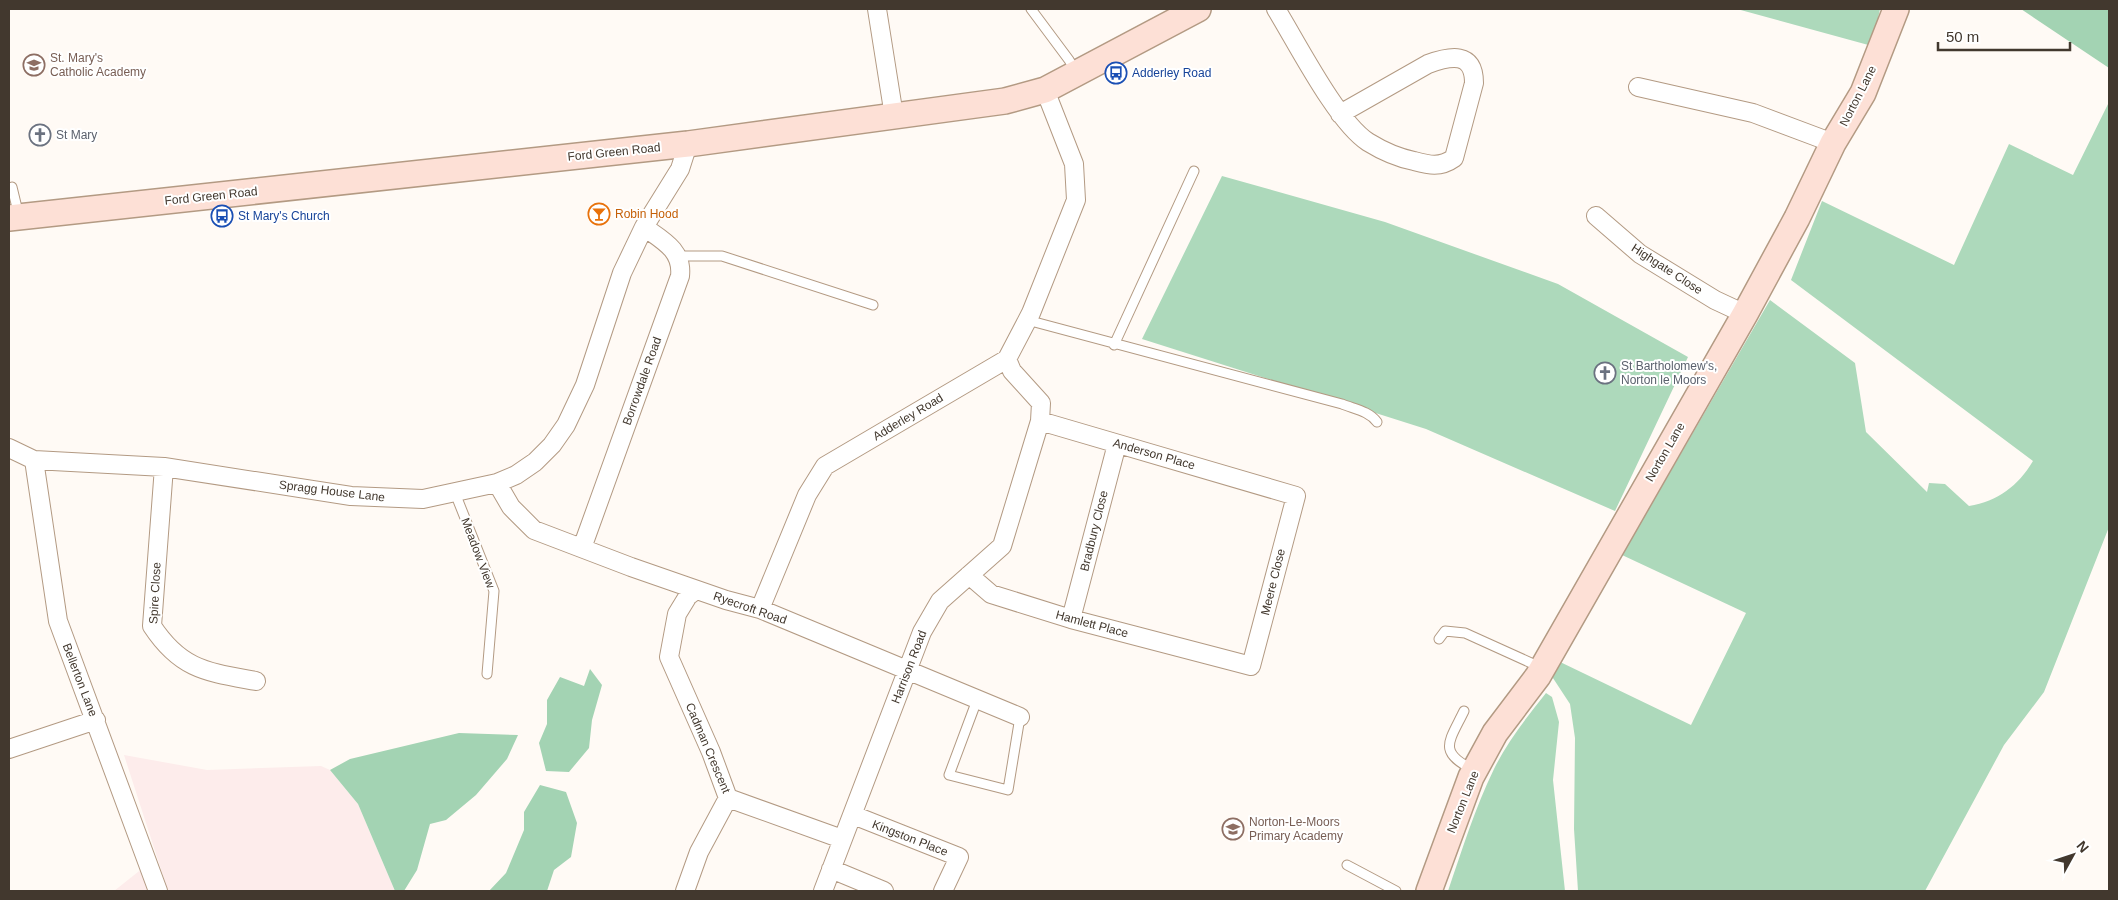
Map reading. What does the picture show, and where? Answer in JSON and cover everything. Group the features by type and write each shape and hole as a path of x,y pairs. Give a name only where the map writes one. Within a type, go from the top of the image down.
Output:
{"main road":[{"name":"Ford Green Road","path":"14,218 688,144 1005,101 1045,90 1077,75 1198,9"},
{"name":"Norton Lane","path":"1429,891 1474,770 1495,733 1542,668 1745,314 1797,218 1833,143 1862,93 1896,9"}],"street":[{"path":"877,9 894,116"},
{"path":"1276,9 1340,114 1367,142 1405,159 1432,166 1444,164 1454,158 1474,83 1474,72 1468,63 1458,58 1443,59 1428,64 1340,114"},
{"path":"1638,87 1753,113 1833,143"},
{"path":"1007,359 1027,320 1076,200 1074,164 1045,90"},
{"name":"Spragg House Lane","path":"9,448 34,460 164,467 351,496 422,499 455,494 516,475 535,462 552,445 566,425 585,386 622,273 644,227 680,169 688,144"},
{"name":"Highgate Close","path":"1596,216 1640,254 1715,300 1745,314"},
{"path":"644,227 666,243 678,256"},
{"name":"Borrowdale Road","path":"582,548 680,276 678,256"},
{"name":"Harrison Road","path":"823,891 922,632 940,601 1002,546 1040,421 1041,403 1012,370 1007,359"},
{"name":"Adderley Road","path":"760,609 807,495 825,466 1007,359"},
{"name":"Anderson Place","path":"1040,421 1268,488"},
{"name":"Bradbury Close","path":"1072,619 1117,444"},
{"name":"Bellerton Lane","path":"34,460 58,621 158,891"},
{"name":"Spire Close","path":"164,467 152,626 165,646 184,662 217,674 256,681"},
{"name":"Ryecroft Road","path":"497,482 515,512 534,530 696,590 760,609 1020,717"},
{"name":"Meere Close","path":"1222,657 1251,666 1253,660 1296,496 1268,488"},
{"name":"Hamlett Place","path":"969,575 991,594 1072,619 1222,657"},
{"name":"Cadman Crescent","path":"696,590 688,596 677,614 669,657 711,752 728,798 842,838"},
{"path":"9,749 96,720"},
{"path":"685,891 699,852 728,798"},
{"name":"Kingston Place","path":"853,816 959,857 943,891"},
{"path":"831,869 884,891"}],"lane":[{"path":"1030,9 1069,60 1077,75"},
{"path":"1114,345 1194,171"},
{"path":"12,187 14,218"},
{"path":"678,256 722,256 873,305"},
{"path":"1027,320 1114,345 1156,354 1342,404 1372,416 1377,422"},
{"name":"Meadow View","path":"455,494 494,591 487,674"},
{"path":"1439,639 1445,631 1465,633 1542,668"},
{"path":"977,700 949,775 1008,790 1020,717"},
{"path":"1464,711 1449,742 1451,756 1474,770"},
{"path":"1347,866 1396,891"}],"shaded area":[{"path":"124,755 207,770 321,766 330,770 358,804 395,891 168,891"},
{"path":"148,864 158,891 114,891"}],"green space":[{"path":"1737,9 1880,9 1872,46"},
{"path":"2021,9 2109,9 2109,68"},
{"path":"2109,102 2109,527 2044,692 2004,745 1925,891 1578,891 1574,829 1575,738 1570,704 1549,672 1556,660 1691,725 1746,613 1622,555 1770,300 1855,363 1866,432 1927,492 1929,483 1945,484 1969,506 1979,504 1998,496 2014,485 2033,461 1791,280 1822,201 1954,265 2009,144 2073,175"},
{"path":"1222,176 1385,222 1558,284 1688,357 1615,511 1426,429 1142,339"},
{"path":"590,669 602,685 592,720 589,748 569,772 546,771 539,743 547,724 547,700 560,677 584,686"},
{"path":"1546,693 1552,697 1559,722 1553,780 1565,891 1448,891 1475,814 1494,769 1511,739"},
{"path":"459,733 518,735 507,759 476,795 446,820 430,824 417,870 404,891 395,891 358,804 330,770 350,759"},
{"path":"540,785 566,792 577,823 571,857 554,870 547,891 489,891 506,873 524,830 524,812"}],"place":[{"name":"St. Mary's Catholic Academy","path":"34,65"},
{"name":"Adderley Road","path":"1116,73"},
{"name":"St Mary","path":"40,135"},
{"name":"Robin Hood","path":"599,214"},
{"name":"St Mary's Church","path":"222,216"},
{"name":"St Bartholomew's, Norton le Moors","path":"1605,373"},
{"name":"Norton-Le-Moors Primary Academy","path":"1233,829"}]}
